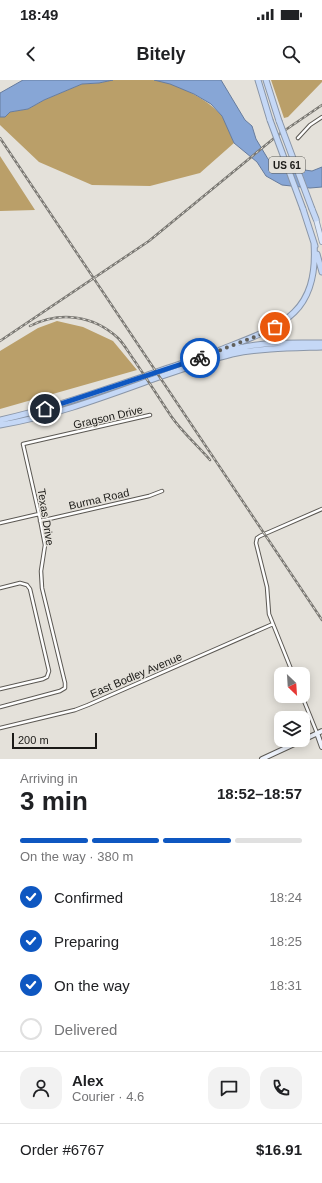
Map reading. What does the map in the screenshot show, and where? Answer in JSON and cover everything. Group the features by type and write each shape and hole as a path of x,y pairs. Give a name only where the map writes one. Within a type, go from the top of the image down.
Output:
{"highway":[{"name":"US 61","path":"258,80 270,120 303,209 322,272"},
{"name":"US 61","path":"266,80 279,121 316,219"},
{"path":"0,420 71,401 204,356 267,332 282,323 298,310 305,299 312,283 315,258 314,243"},
{"path":"204,356 244,347 275,343 322,343"},
{"path":"0,425 95,400 183,369 231,355 262,349 322,347"}],"main road":[{"name":"US 61","path":"316,219 322,242"},
{"path":"310,736 322,731"},
{"path":"317,733 322,747"},
{"path":"262,759 288,747"}],"street":[{"path":"298,138 310,125 322,117"},
{"name":"Gragson Drive","path":"23,444 150,415"},
{"name":"Texas Drive","path":"0,707 60,692 65,688 42,588 41,571 44,546 39,514 23,444"},
{"name":"Burma Road","path":"40,521 149,496 162,491"},
{"path":"290,667 269,614 266,587 256,543 258,538 271,531 322,509"},
{"path":"0,523 39,514"},
{"path":"0,588 20,583 27,585 30,590 49,671 47,677 43,679 0,689"},
{"name":"East Bodley Avenue","path":"0,728 75,710 273,624"},
{"path":"305,703 317,733"}],"shaded area":[{"path":"113,80 161,81 190,92 208,103 221,115 227,125 234,143 200,173 150,186 92,185 39,162 0,125 0,117 5,117 10,112 28,109 44,100 82,84"},
{"path":"271,80 322,80 322,82 288,117 284,118"},
{"path":"0,156 35,210 0,211"},
{"path":"57,321 83,327 113,341 137,370 0,409 0,351 38,328"}],"water":[{"path":"23,80 113,80 82,84 44,100 28,109 10,112 5,117 0,117 0,93"},
{"path":"154,80 221,80 245,120 252,126 256,139 268,159 282,167 312,171 322,167 322,187 310,188 282,185 266,176 257,162 234,143 222,116 211,104 194,94 170,84"}],"railway":[{"path":"0,341 149,241 278,135 322,105"},
{"path":"0,138 322,620"},
{"path":"30,326 41,321 64,317 87,320 108,330 118,338 124,346 175,422 210,460"}],"way so far":[{"path":"200,358 267,332 275,327"}],"route":[{"path":"45,409 200,358"}]}
